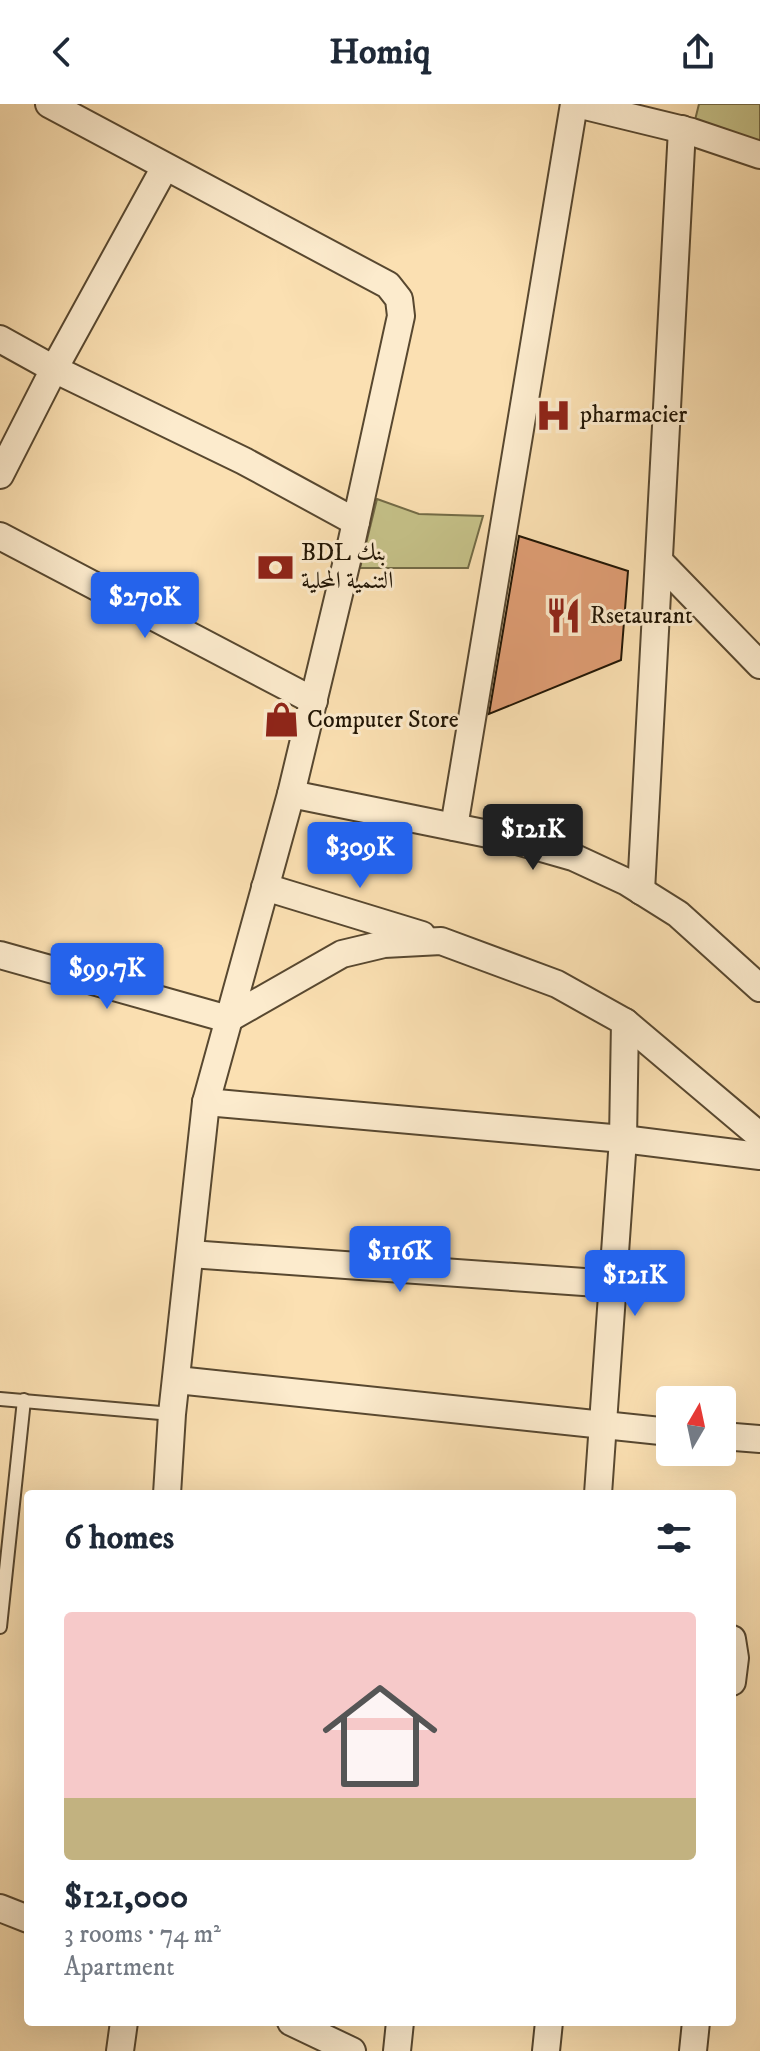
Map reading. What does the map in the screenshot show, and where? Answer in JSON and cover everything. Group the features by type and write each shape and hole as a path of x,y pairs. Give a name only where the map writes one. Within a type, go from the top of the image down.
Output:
{"street":[{"path":"49,104 388,285 399,299 401,316 291,794 206,1102 172,1414 167,1490"},
{"path":"454,827 575,104 682,129 760,155"},
{"path":"641,891 682,129"},
{"path":"0,475 54,369 165,167"},
{"path":"0,339 54,369 244,461 356,522"},
{"path":"0,536 314,701"},
{"path":"659,561 760,665"},
{"path":"291,794 503,837 573,857 641,891 678,914 760,988"},
{"path":"265,887 441,941 557,984 625,1022 760,1136"},
{"path":"0,955 228,1019 342,954 384,944 441,941"},
{"path":"598,1490 623,1139 625,1022"},
{"path":"206,1102 623,1139 760,1156"},
{"path":"190,1254 612,1284"},
{"path":"177,1380 656,1431"},
{"path":"736,1437 760,1439"},
{"path":"0,1908 24,1917"},
{"path":"120,2051 123,2026"},
{"path":"299,2026 352,2051"},
{"path":"397,2051 400,2026"},
{"path":"546,2051 549,2026"},
{"path":"693,2051 696,2026"}],"lane":[{"path":"0,1399 172,1414"},
{"path":"0,1627 24,1400"}],"shaded area":[{"path":"699,104 760,104 760,147 692,132"},
{"path":"377,499 419,514 483,516 468,568 360,568"}],"building":[{"name":"Rsetaurant","path":"519,536 628,571 621,660 489,714"}],"place":[{"name":"pharmacier","path":"554,415"},
{"name":"BDL بنك التنمية المحلية","path":"275,567"},
{"name":"Rsetaurant","path":"564,616"},
{"name":"Computer Store","path":"281,720"}]}
